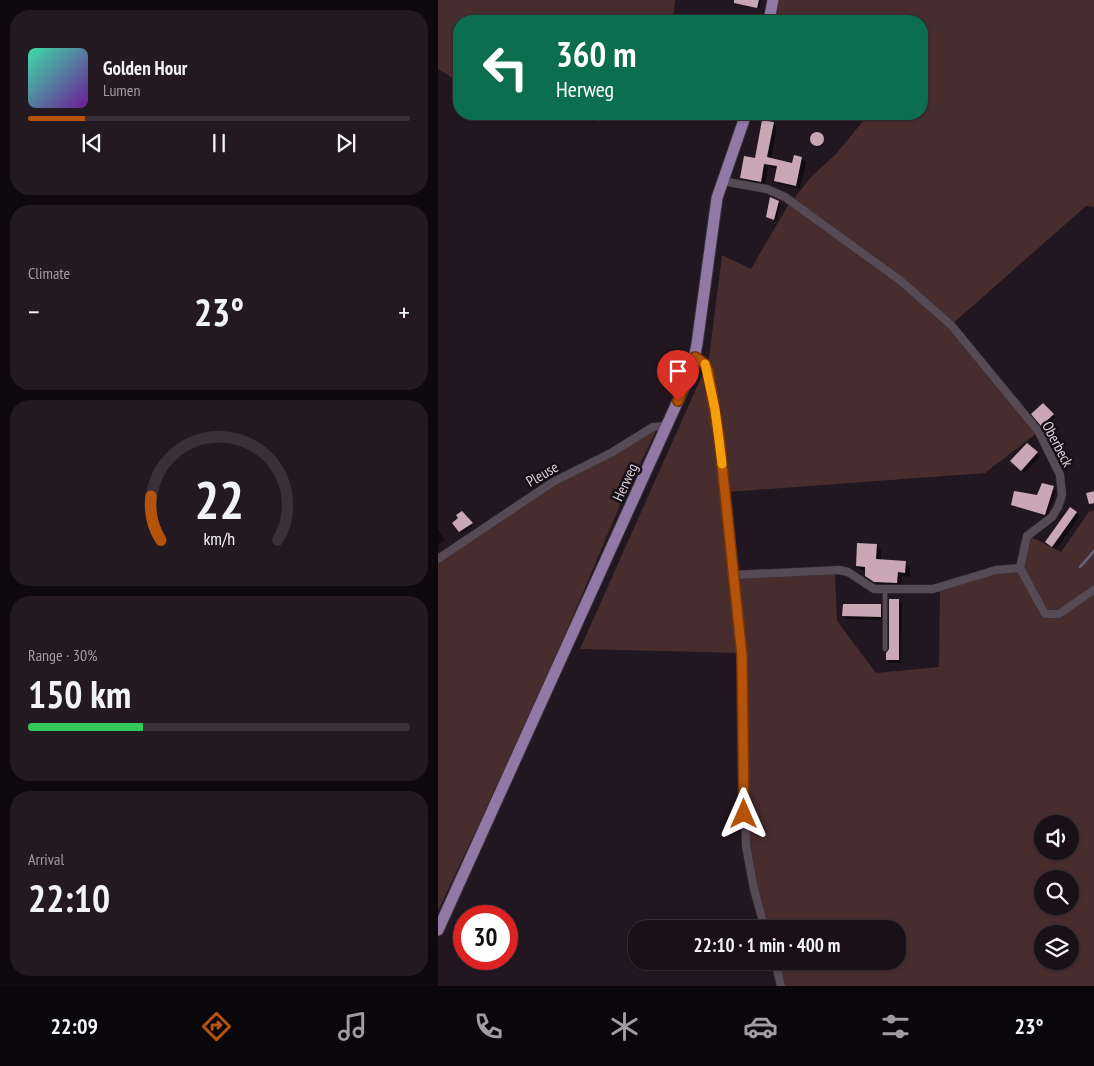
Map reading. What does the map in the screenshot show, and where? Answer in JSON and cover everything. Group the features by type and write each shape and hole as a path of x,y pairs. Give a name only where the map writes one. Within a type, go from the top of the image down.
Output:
{"main road":[{"path":"770,15 773,0"},
{"name":"Herweg","path":"438,930 666,426 695,357 713,220 722,181 744,120"}],"street":[{"name":"Oberbeck","path":"722,181 767,190 785,197 901,281 951,325 1039,432 1060,475 1062,495 1052,517 1027,536 1020,568"},
{"path":"695,357 707,367 715,409 743,667 746,846 752,882 763,920"},
{"name":"Pleuse","path":"438,559 553,482 611,453 654,427 666,426"},
{"path":"733,576 839,570 848,572 874,589 933,589 996,570 1020,568 1045,614 1059,614 1094,590"},
{"path":"777,970 781,986"}],"lane":[{"path":"884,649 886,589"}],"shaded area":[{"path":"438,0 675,0 674,15 453,15 453,78 438,69"},
{"path":"775,0 1094,0 1094,207 1086,206 951,325 793,200 811,177 836,154 864,120 928,120 928,15 772,15"},
{"path":"790,202 861,252 949,326 1037,433 985,473 728,492 709,358 722,255 751,269"},
{"path":"704,371 714,409 741,653 580,649"},
{"path":"652,431 656,431 621,503 541,691 438,911 438,560 526,501"},
{"path":"1094,510 1094,587 1047,616 1052,617 1094,591 1094,986 783,986 779,970 906,970 906,920 765,920 750,862 737,577 835,572 837,621 876,673 939,667 940,590 1022,565 1031,537 1061,552 1089,512"}],"building":[{"path":"734,0 759,0 757,8 734,3"},
{"path":"762,120 774,122 767,157 792,163 794,155 802,157 796,186 774,181 777,166 764,164 761,182 740,178 744,156 755,158"},
{"path":"817,132 822,134 824,139 822,144 817,146 812,144 810,139 812,134"},
{"path":"770,197 779,201 774,220 766,217"},
{"path":"1043,403 1054,414 1041,426 1031,414"},
{"path":"1027,443 1038,452 1021,471 1010,461"},
{"path":"1042,483 1054,486 1045,515 1011,505 1014,491 1037,495"},
{"path":"1095,491 1095,503 1089,504 1086,493"},
{"path":"1070,507 1077,512 1052,547 1045,542"},
{"path":"462,511 473,523 459,532 452,523 458,518 456,515"},
{"path":"857,543 877,544 876,559 906,561 905,573 898,572 897,583 874,582 865,576 865,567 856,566"},
{"path":"889,599 899,599 899,660 886,660 886,653 889,649"},
{"path":"843,604 881,604 881,617 842,616"}],"waterway":[{"path":"1080,567 1095,550"}],"slow traffic":[{"path":"705,364 715,409 722,464"}],"route":[{"path":"678,401 691,372 695,357 707,367 720,446 742,656 744,814"}]}
